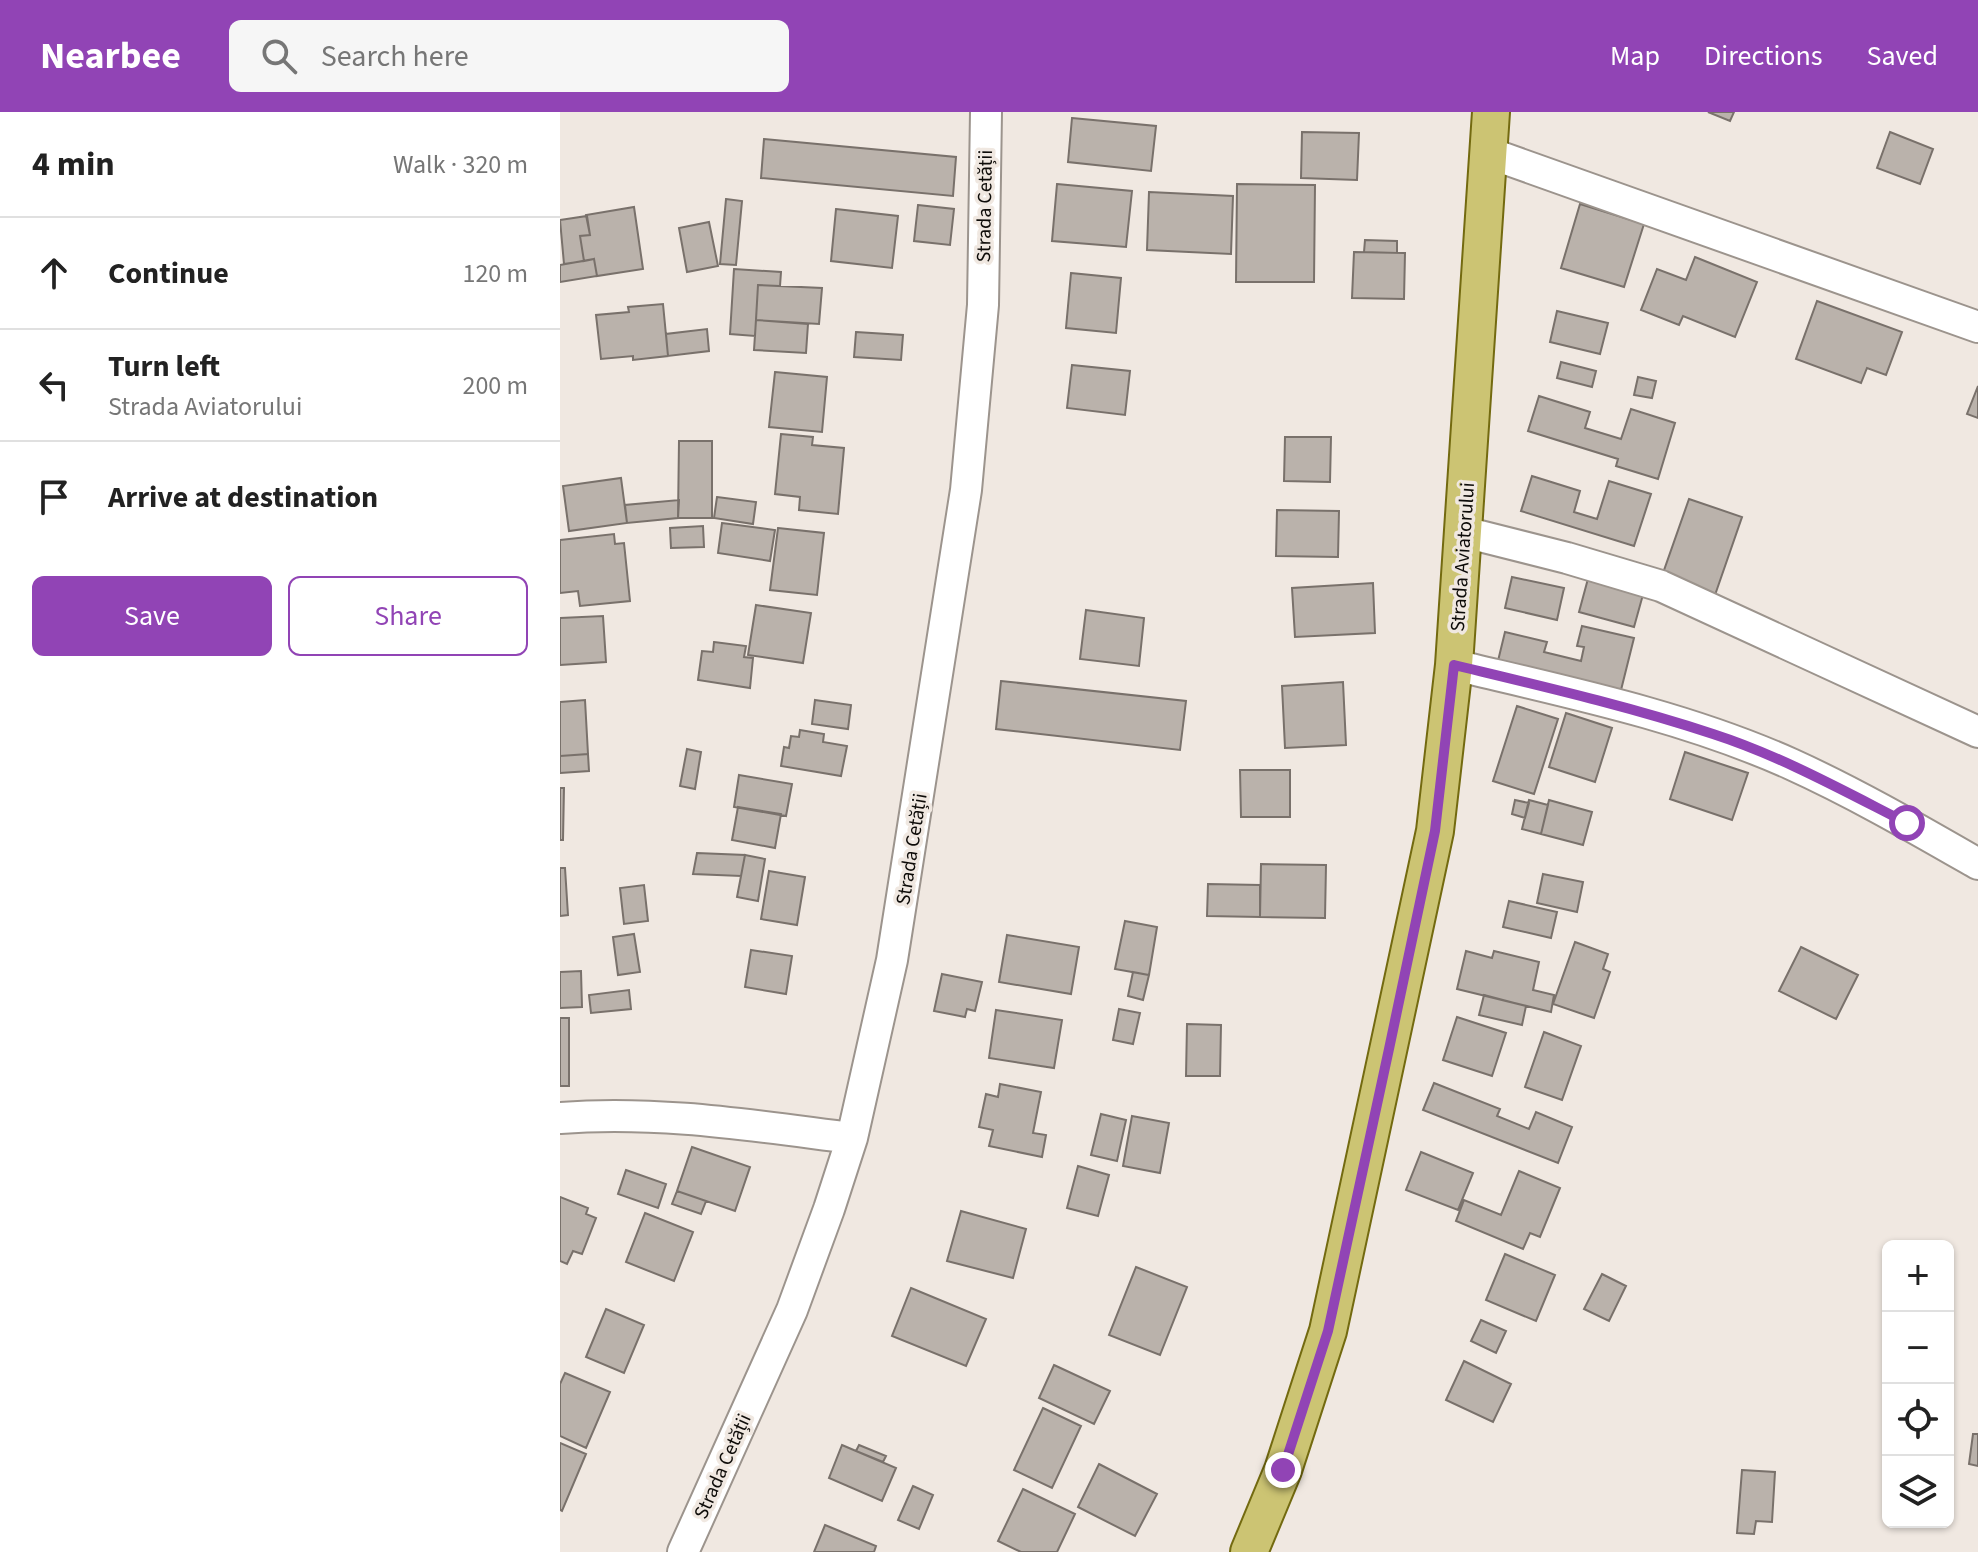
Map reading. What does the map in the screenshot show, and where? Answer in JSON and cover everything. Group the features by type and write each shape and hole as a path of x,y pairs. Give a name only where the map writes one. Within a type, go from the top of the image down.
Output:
{"main road":[{"name":"Strada Aviatorului","path":"1249,1552 1283,1470 1328,1331 1435,831 1454,665 1491,112"}],"street":[{"name":"Strada Cetății","path":"683,1552 792,1310 829,1209 852,1138 892,960 966,490 983,305 986,112"},
{"path":"1489,153 1978,327"},
{"path":"1464,532 1661,586 1978,732"},
{"path":"1454,665 1714,734 1791,764 1907,823 1978,864"},
{"path":"560,1118 650,1116 852,1138"}],"building":[{"path":"1708,112 1734,112 1730,121"},
{"path":"1072,118 1156,126 1151,171 1068,162"},
{"path":"1302,132 1359,133 1357,180 1301,178"},
{"path":"1890,132 1933,149 1920,184 1877,168"},
{"path":"764,139 956,157 953,196 761,178"},
{"path":"1057,184 1132,191 1126,247 1052,241"},
{"path":"1237,184 1315,185 1314,282 1236,282"},
{"path":"1149,192 1233,196 1231,254 1147,250"},
{"path":"726,199 742,201 736,265 720,264"},
{"path":"1580,204 1644,224 1624,287 1561,268"},
{"path":"918,205 954,209 950,245 914,241"},
{"path":"634,207 643,269 597,276 594,259 584,261 580,236 590,235 586,215"},
{"path":"836,209 898,216 892,268 831,261"},
{"path":"587,216 590,235 580,236 584,261 564,264 560,220"},
{"path":"709,222 718,266 687,272 679,228"},
{"path":"1365,240 1397,241 1397,253 1364,252"},
{"path":"1354,252 1405,253 1404,299 1352,298"},
{"path":"1695,257 1757,282 1735,337 1683,316 1679,325 1641,310 1657,269 1686,280"},
{"path":"594,259 597,276 560,282 560,265"},
{"path":"734,269 781,272 780,286 758,285 755,336 730,334"},
{"path":"1071,273 1121,278 1116,333 1066,328"},
{"path":"758,285 822,288 819,324 756,320"},
{"path":"1817,301 1902,332 1886,375 1867,368 1861,383 1796,359"},
{"path":"663,304 668,356 633,360 633,356 601,359 596,315 629,312 628,307"},
{"path":"1557,311 1608,323 1600,354 1550,342"},
{"path":"756,320 808,324 806,353 754,350"},
{"path":"707,329 709,351 668,356 666,334"},
{"path":"856,332 903,335 901,360 854,357"},
{"path":"1561,362 1596,371 1592,387 1557,378"},
{"path":"1072,365 1130,371 1125,415 1067,408"},
{"path":"775,372 827,377 822,432 769,427"},
{"path":"1638,377 1656,381 1652,398 1634,395"},
{"path":"1978,386 1978,418 1967,414"},
{"path":"1539,396 1590,412 1585,428 1621,439 1631,409 1675,423 1658,479 1616,466 1618,459 1528,431"},
{"path":"781,434 813,437 812,445 844,448 838,514 799,510 800,497 775,494"},
{"path":"1285,437 1331,437 1330,482 1284,481"},
{"path":"679,441 712,441 712,518 678,518"},
{"path":"1532,476 1580,491 1574,512 1597,519 1609,481 1651,494 1634,546 1521,511"},
{"path":"621,478 627,523 569,531 563,486"},
{"path":"717,497 756,502 753,524 714,518"},
{"path":"1689,499 1742,517 1715,595 1662,576"},
{"path":"679,500 678,518 627,523 625,505"},
{"path":"1277,510 1339,511 1338,557 1276,556"},
{"path":"722,523 775,530 770,561 718,553"},
{"path":"703,526 704,547 671,548 670,528"},
{"path":"778,528 824,533 817,595 770,590"},
{"path":"614,534 615,544 624,543 630,601 580,606 578,591 560,593 560,540"},
{"path":"1589,575 1644,591 1634,627 1579,612"},
{"path":"1512,577 1564,588 1557,620 1505,608"},
{"path":"1373,583 1375,633 1295,637 1292,588"},
{"path":"756,605 811,613 803,663 748,655"},
{"path":"1086,610 1144,618 1139,666 1080,659"},
{"path":"603,616 606,662 560,665 560,618"},
{"path":"1582,626 1634,638 1620,694 1497,665 1505,632 1547,642 1544,652 1581,661 1584,647 1577,646"},
{"path":"714,642 746,646 744,657 753,658 750,688 698,680 702,651 713,652"},
{"path":"1001,681 1186,701 1180,750 996,729"},
{"path":"1343,682 1346,745 1285,748 1282,686"},
{"path":"585,700 588,754 560,756 560,702"},
{"path":"815,700 851,705 848,729 812,724"},
{"path":"1517,706 1558,719 1534,794 1493,781"},
{"path":"1566,713 1612,728 1595,782 1549,767"},
{"path":"800,730 824,734 823,742 847,746 841,776 781,766 784,747 789,748 791,736 799,737"},
{"path":"687,749 701,752 695,789 680,786"},
{"path":"1685,752 1748,773 1732,820 1670,799"},
{"path":"588,754 589,771 560,773 560,756"},
{"path":"1240,770 1290,770 1290,817 1241,817"},
{"path":"739,775 792,784 786,816 734,807"},
{"path":"560,788 564,788 563,840 560,840"},
{"path":"1515,800 1529,803 1525,818 1512,814"},
{"path":"1529,800 1548,805 1541,834 1522,829"},
{"path":"1549,800 1592,812 1583,845 1541,834"},
{"path":"738,807 781,814 775,848 732,840"},
{"path":"697,853 745,855 741,876 693,874"},
{"path":"745,855 765,859 758,901 737,897"},
{"path":"1261,864 1326,865 1325,918 1260,917"},
{"path":"560,868 565,868 568,915 560,916"},
{"path":"769,871 805,877 797,925 761,919"},
{"path":"1543,874 1583,882 1577,912 1537,903"},
{"path":"1208,884 1260,885 1260,917 1207,916"},
{"path":"644,885 648,921 624,924 620,888"},
{"path":"1509,901 1557,912 1551,938 1503,927"},
{"path":"1125,921 1157,927 1149,975 1115,969"},
{"path":"634,934 640,972 618,975 613,937"},
{"path":"1007,935 1079,947 1071,994 999,982"},
{"path":"1575,942 1608,954 1603,969 1610,972 1594,1018 1553,1004"},
{"path":"1801,947 1858,975 1836,1019 1779,991"},
{"path":"751,950 792,956 786,994 745,987"},
{"path":"1466,951 1492,958 1494,951 1539,962 1533,990 1554,995 1551,1012 1457,989"},
{"path":"581,971 582,1007 560,1008 560,972"},
{"path":"1133,972 1149,975 1143,1000 1128,996"},
{"path":"942,974 982,982 975,1011 967,1009 965,1017 934,1011"},
{"path":"629,990 631,1009 591,1013 589,995"},
{"path":"1484,995 1526,1006 1522,1025 1479,1015"},
{"path":"1119,1009 1140,1013 1133,1044 1113,1040"},
{"path":"996,1010 1062,1020 1054,1068 989,1058"},
{"path":"1457,1017 1506,1033 1492,1076 1443,1060"},
{"path":"560,1018 569,1018 569,1086 560,1086"},
{"path":"1187,1024 1221,1025 1220,1076 1186,1076"},
{"path":"1544,1032 1581,1046 1562,1100 1525,1087"},
{"path":"1434,1083 1500,1109 1497,1116 1529,1129 1536,1112 1572,1127 1558,1163 1423,1110"},
{"path":"1000,1084 1041,1092 1033,1133 1046,1135 1042,1157 989,1146 993,1130 979,1127 986,1094 998,1097"},
{"path":"1101,1114 1126,1120 1117,1161 1091,1155"},
{"path":"1132,1116 1169,1123 1160,1173 1123,1166"},
{"path":"692,1147 750,1167 735,1211 677,1191"},
{"path":"1421,1152 1473,1173 1458,1210 1406,1190"},
{"path":"1078,1166 1109,1175 1098,1216 1067,1208"},
{"path":"626,1170 666,1184 658,1208 618,1194"},
{"path":"1519,1171 1560,1188 1540,1237 1530,1233 1523,1249 1456,1221 1464,1200 1501,1215"},
{"path":"677,1191 706,1201 701,1214 672,1204"},
{"path":"560,1197 588,1208 586,1214 596,1218 582,1254 573,1251 567,1264 560,1261"},
{"path":"961,1211 1026,1229 1013,1278 947,1261"},
{"path":"645,1213 693,1232 674,1281 626,1262"},
{"path":"1505,1254 1555,1275 1536,1321 1486,1300"},
{"path":"1136,1267 1187,1287 1160,1355 1109,1335"},
{"path":"1602,1274 1626,1286 1609,1321 1584,1309"},
{"path":"911,1288 986,1319 966,1366 892,1336"},
{"path":"606,1309 644,1325 624,1373 586,1357"},
{"path":"1481,1320 1506,1331 1496,1353 1471,1341"},
{"path":"1464,1361 1511,1384 1493,1422 1446,1400"},
{"path":"1054,1365 1110,1391 1094,1424 1039,1398"},
{"path":"565,1373 610,1392 586,1448 560,1436 560,1384"},
{"path":"1043,1408 1081,1426 1052,1488 1014,1470"},
{"path":"1973,1434 1978,1434 1978,1466 1969,1464"},
{"path":"560,1443 586,1454 562,1511 560,1510"},
{"path":"842,1445 896,1468 882,1501 829,1478"},
{"path":"859,1445 886,1456 883,1462 856,1451"},
{"path":"1099,1464 1157,1494 1135,1536 1078,1507"},
{"path":"1742,1470 1775,1472 1772,1522 1756,1521 1754,1534 1737,1533"},
{"path":"913,1486 933,1495 919,1529 898,1520"},
{"path":"1023,1489 1075,1514 1057,1552 1021,1552 998,1541"},
{"path":"825,1525 876,1546 874,1552 814,1552"}],"route":[{"path":"1283,1470 1328,1331 1389,1049 1435,831 1454,665 1714,734 1791,764 1907,823"}]}
